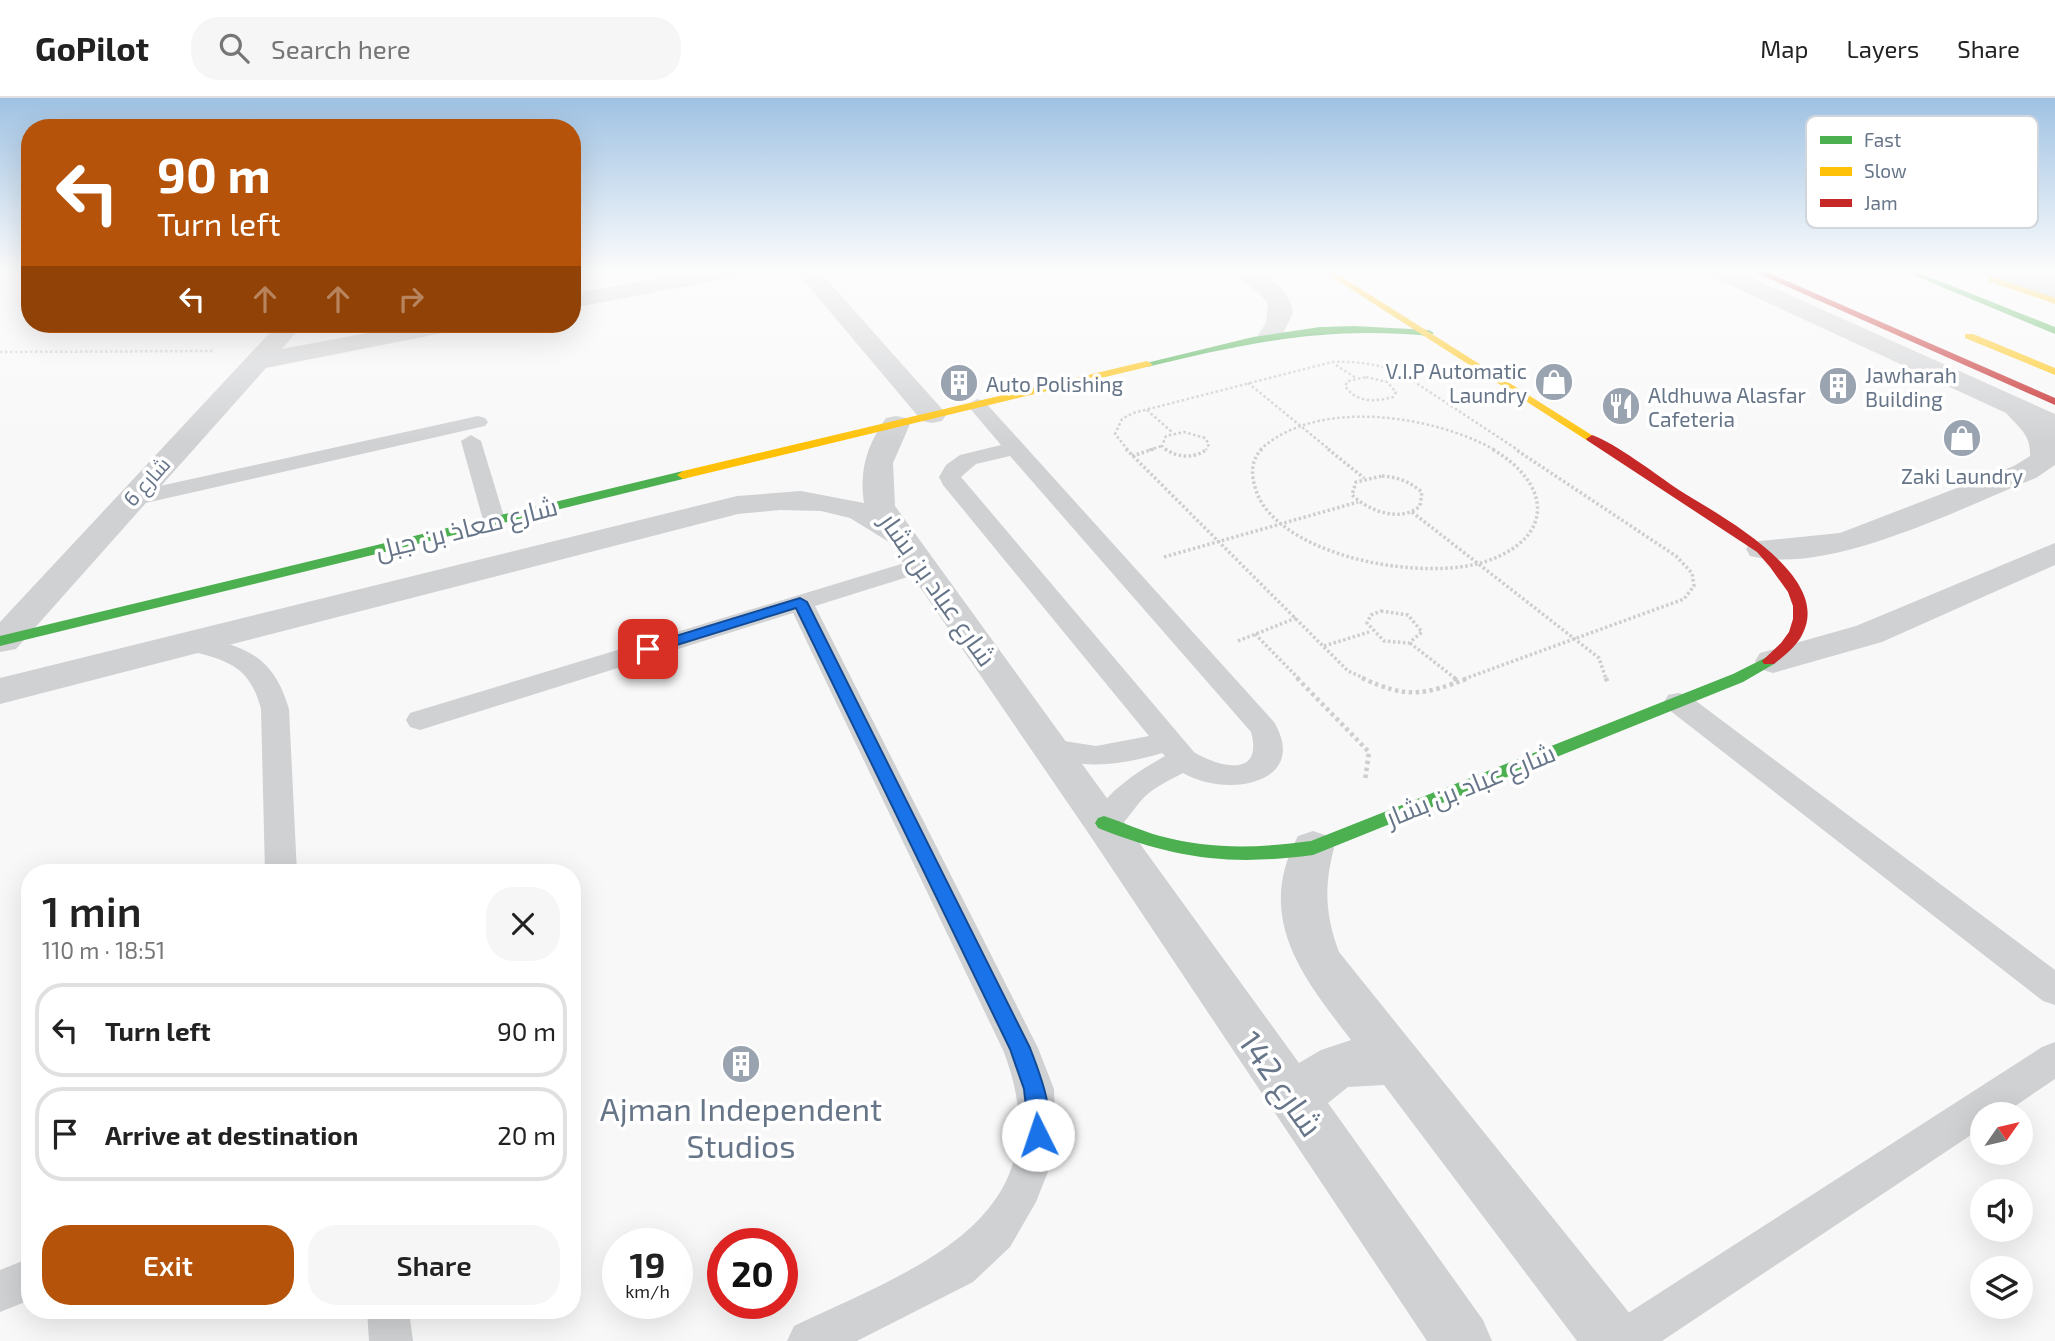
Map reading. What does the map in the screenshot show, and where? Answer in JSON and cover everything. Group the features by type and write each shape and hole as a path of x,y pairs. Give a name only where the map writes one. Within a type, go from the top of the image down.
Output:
{"street":[{"path":"856,328 932,415"},
{"path":"1271,335 1276,328"},
{"name":"شارع عباد بن بشار","path":"932,415 1307,328"},
{"name":"شارع عباد بن بشار","path":"1377,328 1429,333"},
{"name":"شارع عباد بن بشار","path":"896,424 881,450 875,478 880,506 1104,823 1152,845 1207,856 1261,857 1313,848 1391,814 1678,702 1773,661 1798,639 1803,610 1790,579 1762,549 1421,328"},
{"path":"1842,328 2055,425"},
{"path":"1887,328 2055,402"},
{"path":"1952,329 2055,372"},
{"name":"شارع 6","path":"2,641 282,333"},
{"path":"259,357 400,333"},
{"path":"1762,549 1808,548 1846,542 2025,472 2044,460 2046,443 2035,424 2010,405"},
{"name":"شارع معاذ بن جبل","path":"2,641 932,415"},
{"path":"593,496 616,504 622,511 619,527 610,536"},
{"name":"شارع معاذ بن جبل","path":"0,691 737,505 800,499 857,509 880,520 898,535"},
{"path":"1773,661 1869,635 2055,553"},
{"name":"شارع 142","path":"1104,823 1462,1341"},
{"path":"1313,848 1302,881 1304,920 1315,952 1349,1003 1614,1341"},
{"path":"1297,1105 1305,1088 1318,1074 1335,1065 1376,1060 1397,1064"}],"lane":[{"path":"977,405 1016,448 1264,729 1270,743 1268,757 1258,769 1241,775 1220,776 1200,770 1176,750 954,485 950,477 952,470 960,463 1016,448"},
{"path":"128,500 475,432 494,520"},
{"path":"420,720 920,565"},
{"path":"800,602 1020,1048 1035,1089 1038,1135 1025,1183 1000,1227 960,1266 808,1341"},
{"path":"192,643 227,650 253,664 270,684 275,709 281,864"},
{"path":"1678,702 2055,990"},
{"path":"1052,749 1070,756 1109,758 1176,750"},
{"path":"1104,823 1138,785 1176,750"},
{"path":"1623,1341 2055,1059"},
{"path":"0,1291 21,1283"},
{"path":"389,1319 390,1341"}],"path":[{"path":"1230,345 1238,376 1302,425 1364,478"},
{"path":"0,352 259,357"},
{"path":"1332,362 1356,378 1387,382 1396,392 1385,400 1363,400 1353,396 1345,386 1356,378"},
{"path":"1332,362 1370,362 1401,373 1670,551 1691,569 1695,586 1684,599 1427,693 1391,691 1361,679 1324,646 1117,440 1116,427 1122,419 1147,410 1332,362"},
{"path":"1147,410 1173,433"},
{"path":"1358,417 1410,421 1465,436 1511,462 1526,477 1536,493 1540,508 1537,524 1528,538 1508,551 1476,563 1429,569 1365,562 1317,545 1281,525 1257,496 1252,480 1253,465 1260,451 1272,440 1302,425 1358,417"},
{"path":"1173,433 1196,434 1205,438 1209,444 1207,450 1200,455 1178,456 1163,446 1162,441 1173,433"},
{"path":"1132,456 1163,446"},
{"path":"1389,476 1415,485 1424,500 1421,507 1412,512 1383,513 1358,502 1352,495 1352,488 1364,478 1389,476"},
{"path":"1122,568 1358,502"},
{"path":"1412,512 1599,658 1622,724"},
{"path":"1381,611 1395,611 1408,615 1418,623 1422,632 1417,640 1410,643 1393,644 1379,640 1369,632 1367,623 1371,615 1381,611"},
{"path":"1199,656 1296,618"},
{"path":"1324,646 1369,632"},
{"path":"1255,634 1369,752 1364,789 1391,814"},
{"path":"1410,643 1459,682"}],"traffic: fast":[{"path":"2048,328 2055,331"},
{"path":"1147,364 1253,340 1320,330 1390,329 1429,333"},
{"path":"0,641 683,475"},
{"path":"1104,823 1157,842 1206,852 1257,854 1313,848 1738,678 1769,661"}],"traffic: slow":[{"path":"1417,328 1592,439"},
{"path":"1969,336 2055,372"},
{"path":"683,475 1147,364"}],"traffic: jam":[{"path":"1887,328 2055,402"},
{"path":"1592,439 1762,549 1775,564 1795,592 1800,606 1800,619 1796,633 1786,647 1769,661"}],"place":[{"name":"V.I.P Automatic Laundry","path":"1554,382"},
{"name":"Auto Polishing","path":"959,383"},
{"name":"Jawharah Building","path":"1838,386"},
{"name":"Aldhuwa Alasfar Cafeteria","path":"1621,406"},
{"name":"Zaki Laundry","path":"1962,438"},
{"name":"Ajman Independent Studios","path":"741,1064"}],"route":[{"path":"648,649 800,602 1020,1048 1035,1089 1038,1135"}]}
